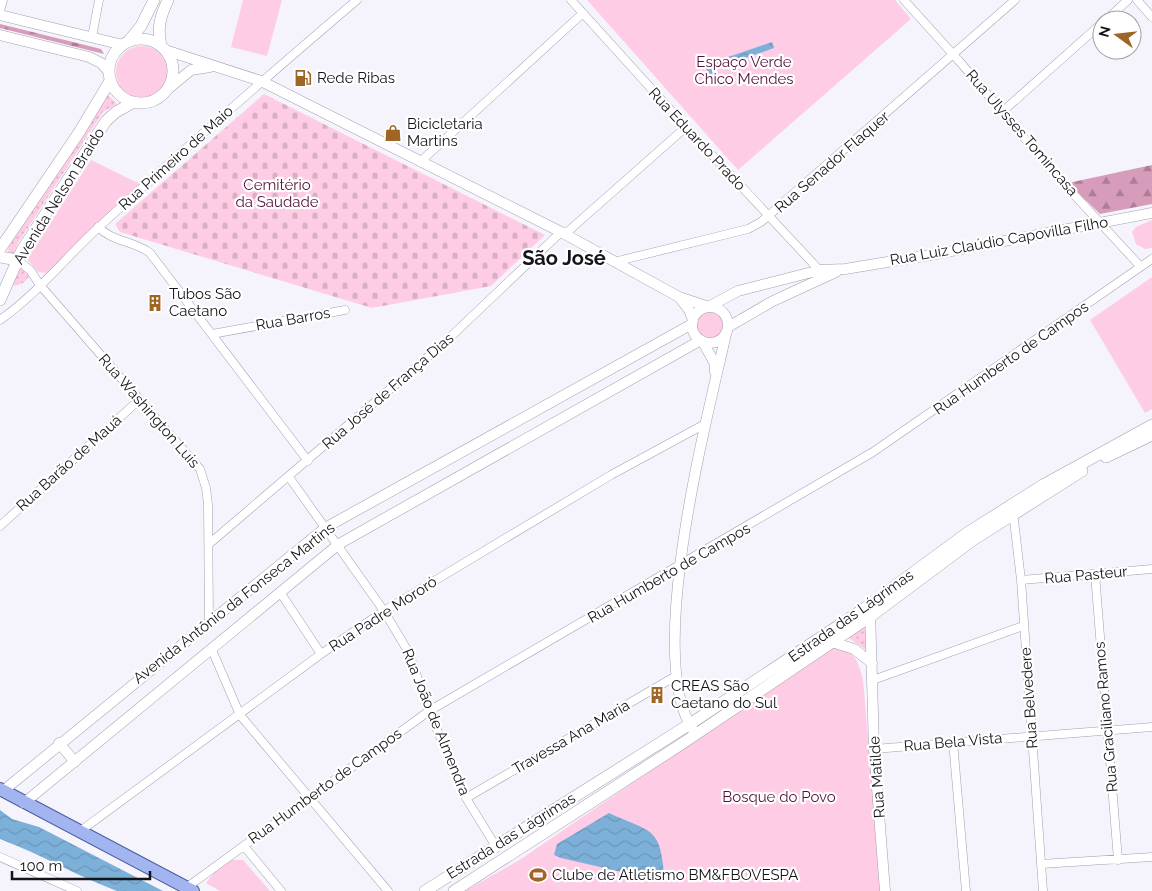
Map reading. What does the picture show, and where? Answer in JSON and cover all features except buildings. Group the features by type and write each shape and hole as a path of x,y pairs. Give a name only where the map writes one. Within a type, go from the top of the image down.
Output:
{"main road":[{"path":"154,0 144,22 126,43 113,54 110,76 118,94 132,103 152,102 168,89 173,69 170,59 163,48 158,27 160,17 168,0"},
{"path":"126,43 146,39 163,48"},
{"name":"Avenida Nelson Braido","path":"0,249 78,134 110,76"},
{"name":"Avenida Nelson Braido","path":"1,298 17,260 106,122 116,112 132,103"},
{"path":"0,257 17,260"},
{"name":"Estrada das Lágrimas","path":"1013,510 1084,461 1152,424"},
{"name":"Estrada das Lágrimas","path":"425,891 496,845 693,729 832,642 967,533 1013,510 1098,461 1152,435"},
{"name":"Estrada das Lágrimas","path":"454,891 870,610"},
{"path":"1,790 189,889"}],"street":[{"path":"3,0 0,13 92,37 126,43"},
{"path":"92,37 99,0"},
{"name":"Rua Primeiro de Maio","path":"0,320 40,285 98,227 261,82 357,0"},
{"name":"Rua Eduardo Prado","path":"571,0 823,274"},
{"name":"Rua Ulysses Tomincasa","path":"904,0 1140,266"},
{"name":"Rua Senador Flaquer","path":"614,262 748,229 769,217 1016,0"},
{"path":"1117,10 1128,0"},
{"path":"1137,0 1152,17"},
{"path":"420,162 582,13"},
{"path":"1002,112 1092,32"},
{"path":"0,35 89,57 101,63 110,76"},
{"path":"163,48 261,82 563,233 679,297 723,312 727,318 727,330 705,424 679,565 676,676 680,698 693,729"},
{"path":"168,89 192,70 214,66"},
{"name":"Rua José de França Dias","path":"209,544 444,343 563,233 686,127"},
{"name":"Rua Luiz Claúdio Capovilla Filho","path":"708,306 738,290 786,278 823,274 1152,213"},
{"path":"98,227 108,236 137,245 150,253 308,461"},
{"name":"Rua Humberto de Campos","path":"189,889 309,797 429,711 872,452 1087,306 1152,259"},
{"name":"Rua Washington Luis","path":"17,260 30,270 40,285 200,469 206,488 209,544 209,622"},
{"name":"Rua Luiz Claúdio Capovilla Filho","path":"727,330 738,319 793,292 823,274"},
{"path":"786,278 793,292"},
{"path":"679,297 689,310 695,335 702,341 714,364 715,385"},
{"path":"693,322 697,312 708,306"},
{"name":"Rua Barros","path":"212,334 345,310"},
{"name":"Avenida Antônio da Fonseca Martins","path":"1,790 325,528 693,322"},
{"path":"702,341 716,342 727,330"},
{"name":"Avenida Antônio da Fonseca Martins","path":"24,803 339,544 702,341"},
{"name":"Rua Barão de Mauá","path":"0,526 139,400"},
{"name":"Rua Padre Mororó","path":"79,832 322,654 384,611 611,476 705,424"},
{"name":"Rua João de Almendra","path":"289,477 325,528 339,544 384,611 409,653 429,711 466,798 496,845"},
{"name":"Rua Belvedere","path":"1013,510 1043,891"},
{"name":"Rua Pasteur","path":"1020,580 1152,569"},
{"name":"Rua Graciliano Ramos","path":"1095,574 1118,860"},
{"path":"280,592 322,654"},
{"name":"Rua Matilde","path":"870,610 874,749 885,891"},
{"path":"873,680 1023,626"},
{"path":"832,642 854,649 872,663"},
{"path":"212,650 240,715 388,891"},
{"name":"Travessa Ana Maria","path":"466,798 676,676"},
{"name":"Rua Bela Vista","path":"874,749 1152,727"},
{"path":"953,742 966,891"},
{"path":"59,743 75,762"},
{"path":"244,846 281,891"},
{"path":"0,856 77,891"},
{"path":"1041,864 1152,857"},
{"path":"53,880 58,891"}],"green space":[{"path":"243,0 282,0 267,56 231,47"},
{"name":"Espaço Verde Chico Mendes","path":"587,0 895,0 911,19 738,170"},
{"path":"0,24 101,49 104,54 0,28"},
{"path":"137,46 147,46 161,53 168,67 168,77 161,91 147,98 137,98 127,94 120,87 116,77 116,67 120,57 127,50"},
{"path":"107,94 117,104 103,112 18,243 13,254 7,254 9,246"},
{"name":"Cemitério da Saudade","path":"264,94 545,235 491,286 372,308 120,232 115,224"},
{"path":"91,160 142,185 46,273 38,272 27,259"},
{"path":"1152,165 1152,204 1100,214 1068,183"},
{"path":"1152,220 1152,248 1145,249 1136,244 1132,232 1136,227"},
{"path":"19,265 29,276 21,284 10,285"},
{"path":"1152,277 1152,409 1145,413 1090,320"},
{"path":"711,311 721,315 725,325 721,335 711,339 701,335 697,325 701,315"},
{"path":"866,625 868,651 847,637"},
{"name":"Bosque do Povo","path":"833,646 846,651 854,657 863,679 881,891 465,891 521,859"},
{"path":"232,860 243,860 270,891 220,891 206,883 217,869"}],"water":[{"path":"772,42 774,48 713,69 718,83 712,85 705,65"},
{"path":"0,810 12,819 39,827 163,891 117,891 0,839"},
{"path":"609,813 637,825 653,835 661,851 665,882 554,855 557,844"}],"place":[{"name":"Rede Ribas","path":"303,78"},
{"name":"Bicicletaria Martins","path":"393,133"},
{"name":"Tubos São Caetano","path":"155,303"},
{"name":"CREAS São Caetano do Sul","path":"657,695"},
{"name":"Clube de Atletismo BM&FBOVESPA","path":"538,875"}],"district":[{"name":"São José","path":"564,258"}]}
